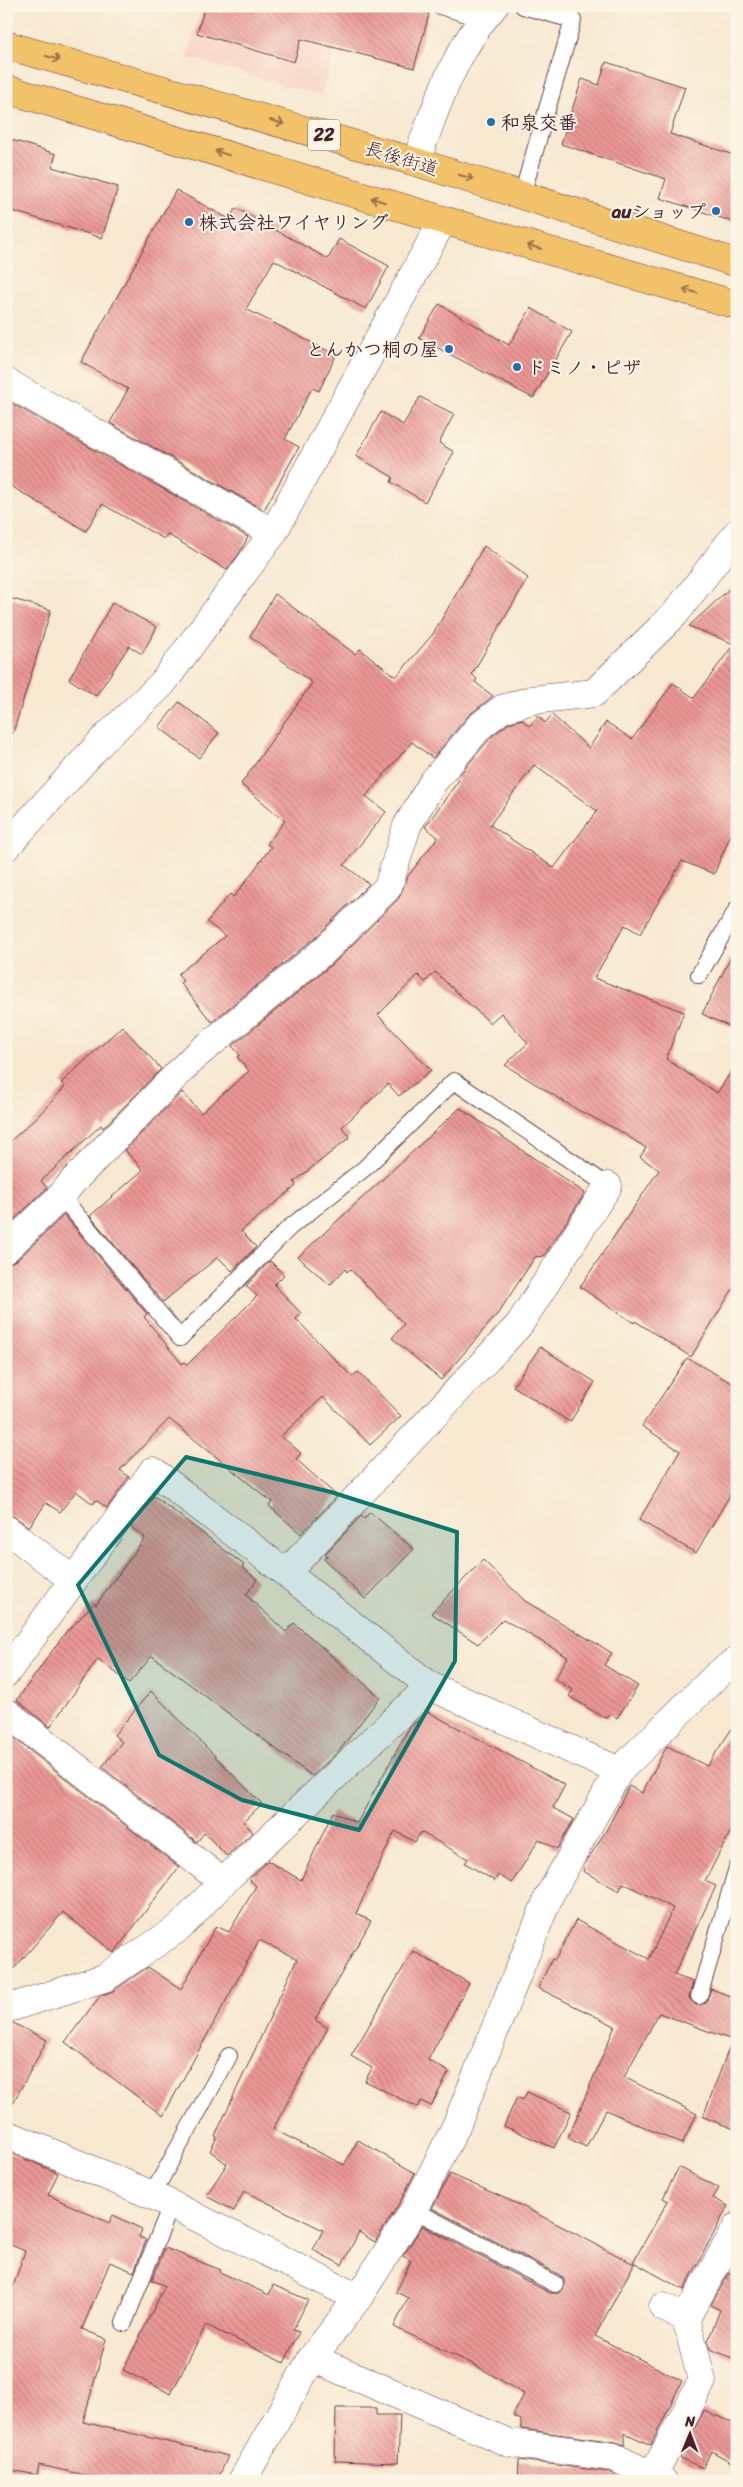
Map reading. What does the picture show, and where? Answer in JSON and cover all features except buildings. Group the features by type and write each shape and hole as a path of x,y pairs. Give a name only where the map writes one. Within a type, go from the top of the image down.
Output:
{"main road":[{"name":"長後街道","path":"6,45 416,162 737,263"},
{"name":"22","path":"6,89 443,220 737,305"}],"street":[{"path":"416,162 453,64 489,12"},
{"path":"6,847 103,740 162,684 273,533 443,220"},
{"path":"6,382 273,533"},
{"path":"6,1250 61,1196 74,1180 194,1057 326,949 388,887 407,826 433,782 480,726 502,709 532,700 594,693 676,614 737,533"},
{"path":"286,1573 519,1325 608,1186"},
{"path":"6,1673 153,1471 430,1686 619,1771"},
{"path":"6,1529 73,1580"},
{"path":"242,2481 312,2358 358,2298 414,2210 456,2126 548,1896 619,1771 730,1674"},
{"path":"6,2010 104,1978 180,1927 223,1882 430,1686"},
{"path":"6,1712 223,1882"},
{"path":"6,2134 161,2200 358,2298"},
{"path":"312,2358 509,2443 614,2457 655,2479 702,2381 674,2312 735,2234"}],"lane":[{"path":"440,6 489,12"},
{"path":"522,194 573,20 523,6"},
{"path":"699,975 737,909"},
{"path":"61,1196 180,1338 289,1228 365,1168 454,1082 608,1186"},
{"path":"698,1996 737,1868"},
{"path":"124,2323 161,2200 229,2056"},
{"path":"414,2210 555,2284"}],"highlighted area":[{"path":"186,1457 331,1492 457,1532 455,1661 359,1830 242,1800 159,1755 78,1585"}],"shaded area":[{"path":"202,6 348,6 321,96 187,57"}],"place":[{"name":"和泉交番","path":"491,122"},
{"name":"auショップ","path":"716,211"},
{"name":"株式会社ワイヤリング","path":"189,222"},
{"name":"とんかつ桐の屋","path":"449,349"},
{"name":"ドミノ・ピザ","path":"517,367"}]}
